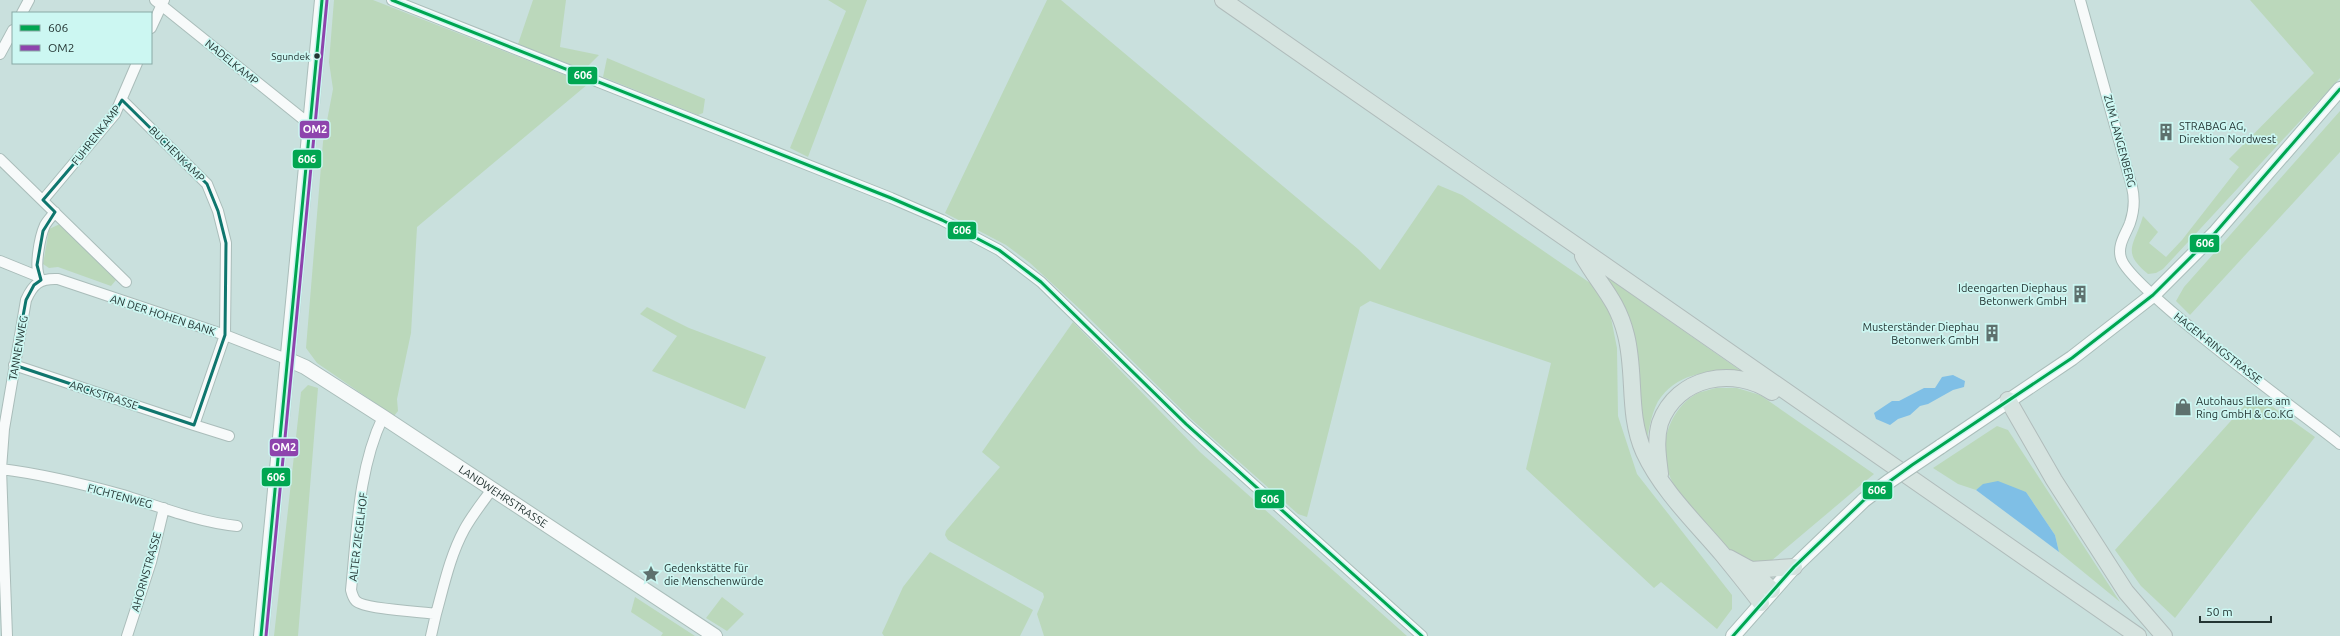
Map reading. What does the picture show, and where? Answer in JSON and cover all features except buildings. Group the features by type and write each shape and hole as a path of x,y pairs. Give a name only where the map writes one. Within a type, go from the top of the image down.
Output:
{"main road":[{"path":"261,636 289,360 322,0"},
{"path":"1223,0 2138,636"},
{"path":"1733,636 1772,590 1794,567 1864,500 1940,446 2072,358 2153,294 2215,233 2340,89"},
{"path":"1578,248 1608,291 1622,321 1629,353 1632,404 1636,431 1644,453 1686,514 1723,555 1761,603"},
{"name":"LANDWEHRSTRASSE","path":"289,360 305,367 383,417 715,636"},
{"path":"1660,477 1657,446 1660,424 1664,414 1678,396 1698,383 1719,378 1746,380 1762,386 1797,410 1818,415"},
{"path":"2008,400 2054,480 2126,592 2164,636"},
{"path":"1723,555 1751,570 1772,590"},
{"path":"1751,570 1794,567"}],"street":[{"path":"23,12 29,0"},
{"path":"392,0 891,198 948,223 999,250 1041,282 1186,424 1422,636"},
{"name":"ZUM LANGENBERG","path":"2080,0 2134,197 2132,216 2120,248 2121,258 2126,267 2153,294"},
{"path":"152,25 160,2"},
{"name":"NADELKAMP","path":"160,2 303,119 310,120"},
{"path":"0,54 12,32"},
{"name":"FUHRENKAMP","path":"42,200 107,125 122,100 137,64"},
{"name":"BUCHENKAMP","path":"122,100 207,184 218,210 226,244 225,335"},
{"name":"AN DER HOHEN BANK","path":"0,159 126,282"},
{"path":"39,278 43,231 46,223 55,212"},
{"name":"AN DER HOHEN BANK","path":"0,261 39,278 58,279 225,335 289,360"},
{"name":"TANNENWEG","path":"7,636 1,470 4,429 26,300 39,278"},
{"name":"HAGEN-RINGSTRASSE","path":"2153,294 2188,325 2340,444"},
{"path":"194,425 225,335"},
{"name":"ARCKSTRASSE","path":"14,365 229,436"},
{"name":"ALTER ZIEGELHOF","path":"383,417 374,436 360,509 351,590 352,596 356,601 368,606 436,614"},
{"name":"FICHTENWEG","path":"1,470 62,480 216,524 237,526"},
{"path":"431,636 450,563 458,543 466,528 492,489"},
{"name":"AHORNSTRASSE","path":"127,636 151,562 164,508"}],"highlighted area":[{"path":"122,100 207,184 218,211 226,243 225,335 194,425 14,365 26,300 34,285 41,280 37,265 43,231 55,212 43,200 107,125"}],"green space":[{"path":"334,0 373,0 588,84 417,227 411,333 397,399 398,411 394,416 317,363 306,348 323,142 333,89 329,62"},
{"path":"533,0 566,0 560,47 599,55 584,70 518,44"},
{"path":"828,0 867,0 808,157 790,148 846,11"},
{"path":"1047,0 1061,0 1358,249 1380,270 1438,185 1462,195 1593,285 1610,313 1617,348 1618,416 1637,474 1732,595 1732,609 1717,629 1661,582 1654,588 1526,469 1551,363 1370,301 1360,307 1307,517 1298,514 1190,418 1082,311 1030,263 1006,245 945,213"},
{"path":"2250,0 2340,0 2340,78 2163,269 2156,273 2148,274 2139,266 2132,253 2132,247 2143,216 2158,232 2149,243 2166,257 2182,240 2239,167 2229,159 2314,73"},
{"path":"607,58 705,99 703,113 698,115 603,77"},
{"path":"2340,111 2340,152 2190,315 2176,301 2184,287"},
{"path":"60,224 114,276 116,280 111,286 58,267 49,268 43,264 49,229"},
{"path":"1604,275 1741,371 1719,371 1698,374 1687,377 1669,388 1655,407 1646,444 1640,420 1633,332 1625,307"},
{"path":"647,307 689,328 766,357 745,409 652,371 677,336 640,314"},
{"path":"1073,322 1200,452 1407,636 1044,636 1037,614 1044,597 1043,593 948,540 945,535 946,531 1000,467 982,452"},
{"path":"308,385 318,388 298,636 274,636 301,392"},
{"path":"1716,388 1737,388 1760,395 1874,474 1771,561 1747,560 1728,548 1703,522 1688,503 1673,483 1668,471 1665,459 1665,446 1671,422 1677,411 1696,394"},
{"path":"2255,394 2315,437 2175,618 2141,586 2115,550"},
{"path":"1997,426 2008,430 2120,602 2059,552 2055,535 2026,492 1984,484 1976,490 1958,484 1933,468"},
{"path":"930,552 1033,610 1020,636 884,636 882,633 903,587"},
{"path":"635,597 695,636 661,636 663,633 631,612"},
{"path":"722,597 744,614 727,631 706,618"}],"water":[{"path":"1953,375 1965,381 1964,387 1953,390 1928,404 1920,406 1910,415 1898,419 1890,425 1876,419 1874,413 1892,401 1899,401 1924,388 1935,388 1942,377"},
{"path":"1998,481 2026,492 2055,535 2059,552 1976,490 1983,484"}],"transit line":[{"name":"606","path":"261,636 322,0"},
{"name":"OM2","path":"266,636 327,0"},
{"name":"606","path":"392,0 891,198 942,220 999,250 1041,282 1186,424 1422,636"},
{"name":"606","path":"1733,636 1794,567 1864,500 1912,465 2072,358 2153,295 2215,233 2340,89"}],"place":[{"name":"Sgundek","path":"317,56"},
{"name":"STRABAG AG, Direktion Nordwest","path":"2166,132"},
{"name":"Ideengarten Diephaus Betonwerk GmbH","path":"2080,294"},
{"name":"Musterständer Diephau Betonwerk GmbH","path":"1992,333"},
{"name":"Autohaus Ellers am Ring GmbH & Co.KG","path":"2183,407"},
{"name":"Gedenkstätte für die Menschenwürde","path":"651,574"}]}
